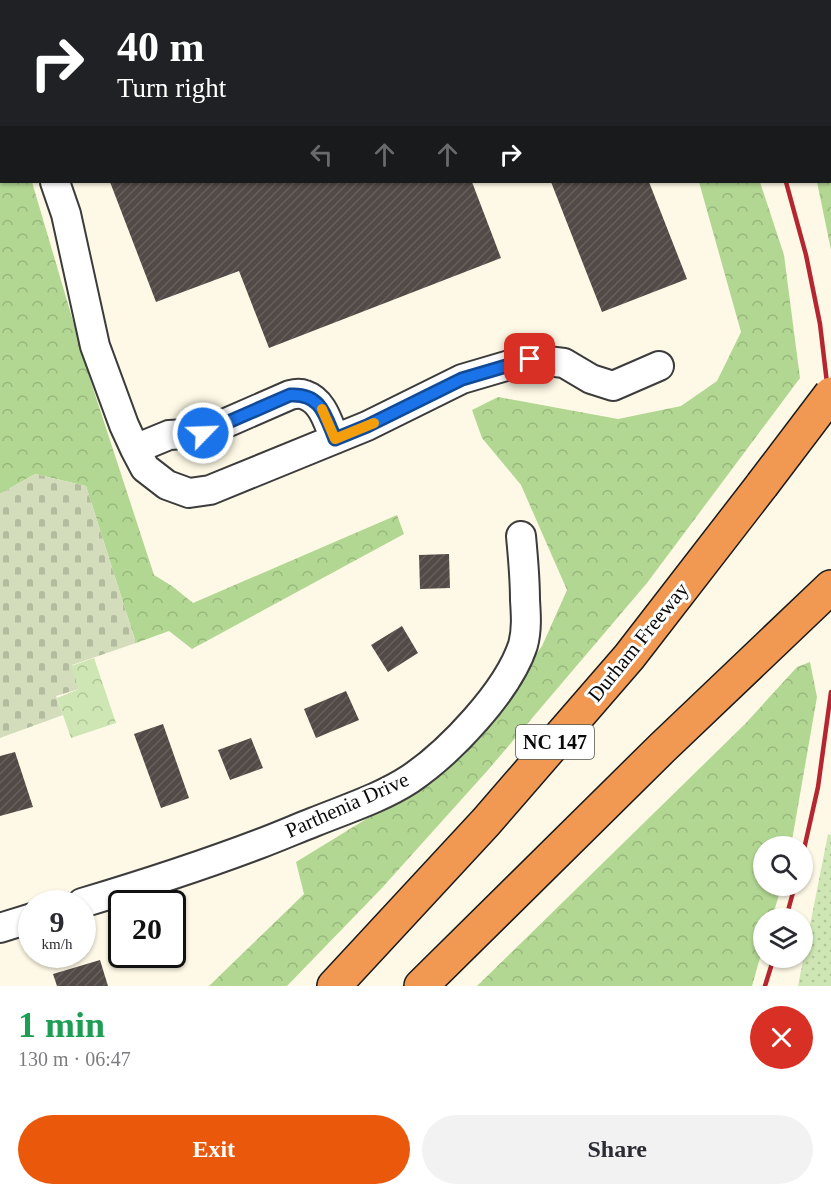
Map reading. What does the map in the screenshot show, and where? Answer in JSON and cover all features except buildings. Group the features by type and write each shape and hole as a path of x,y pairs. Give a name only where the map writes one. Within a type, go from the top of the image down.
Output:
{"highway":[{"name":"Durham Freeway","path":"334,986 486,822 629,657 831,394"},
{"path":"421,986 662,748 831,586"}],"street":[{"path":"55,183 66,214 95,346 124,425 145,468 167,485 189,493 210,490 367,426 462,379 530,359 564,363 591,379 613,386 658,366"},
{"path":"135,450 169,435 203,433 290,395 303,394 314,400 323,410 335,439"},
{"name":"Parthenia Drive","path":"96,899 260,844 386,793 434,761 480,712 516,664 524,642 526,623 521,536"},
{"path":"0,928 18,922"}],"green space":[{"path":"0,183 32,183 91,382 154,575 193,603 397,515 404,534 192,649 169,631 136,643 86,486 35,474 0,494"},
{"path":"699,183 760,183 784,255 800,378 647,583 488,770 381,889 287,986 209,986 304,894 296,862 407,794 481,734 542,646 567,590 521,485 482,438 472,410 498,397 618,419 681,406 717,381 741,332"},
{"path":"817,183 831,183 831,250"},
{"path":"35,474 86,486 136,643 72,665 79,689 56,696 63,715 0,738 0,494"},
{"path":"94,658 116,723 71,738 57,698 79,689 71,666"},
{"path":"810,662 817,697 793,836 753,836 753,896 779,896 775,908 753,908 753,968 757,968 752,986 477,986 745,724 797,667"},
{"path":"828,834 831,835 831,986 798,986 802,968 813,968 813,910"}],"railway":[{"path":"786,183 806,255 820,324 831,417"},
{"path":"807,836 818,787 831,692"},
{"path":"789,908 792,896"},
{"path":"765,986 771,968"}],"slow traffic":[{"path":"322,409 335,439 374,423"}],"route":[{"path":"203,433 290,395 303,394 314,400 323,410 335,439 367,426 462,379 530,359"}]}
